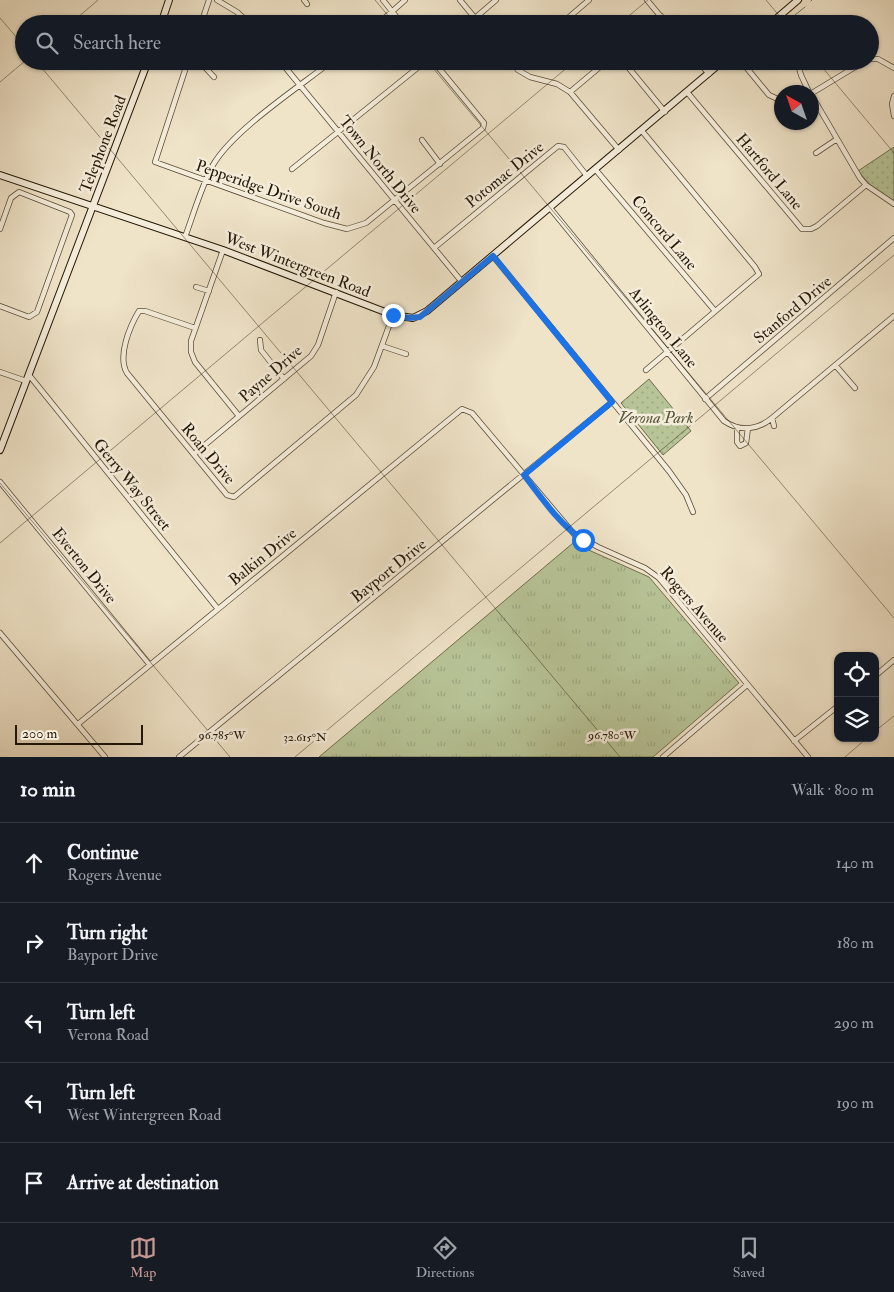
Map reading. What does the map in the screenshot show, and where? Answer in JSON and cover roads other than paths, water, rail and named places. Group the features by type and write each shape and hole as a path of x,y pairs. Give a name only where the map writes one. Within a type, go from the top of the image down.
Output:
{"street":[{"path":"165,15 169,0"},
{"path":"204,15 209,0"},
{"path":"217,0 240,15"},
{"path":"383,0 395,15"},
{"path":"389,15 405,0"},
{"path":"460,0 472,15"},
{"path":"478,15 496,0"},
{"path":"572,15 589,0"},
{"path":"648,0 660,15"},
{"path":"782,14 798,0"},
{"path":"879,60 894,68"},
{"name":"Telephone Road","path":"93,208 145,70"},
{"name":"Pepperidge Drive South","path":"185,70 155,162 343,228 362,225 481,130 484,124 482,120 440,70"},
{"path":"207,70 214,77"},
{"name":"Town North Drive","path":"287,70 462,282"},
{"path":"185,237 213,165 228,145 320,70"},
{"path":"292,169 415,70"},
{"path":"522,70 530,77 557,84 570,92 619,150"},
{"path":"570,92 596,70"},
{"path":"630,70 665,112"},
{"path":"706,70 709,74"},
{"name":"West Wintergreen Road","path":"0,175 222,250 393,315 409,318 420,317 713,70"},
{"path":"748,70 769,95 774,97"},
{"path":"801,70 807,85"},
{"path":"819,89 850,70"},
{"name":"Hartford Lane","path":"687,92 802,229 812,229 817,226 866,185"},
{"path":"894,96 892,104 894,116"},
{"path":"819,108 836,139 866,185 894,204"},
{"path":"642,131 756,267 759,274 646,370"},
{"path":"816,153 836,139"},
{"path":"422,140 440,164"},
{"name":"Potomac Drive","path":"434,248 558,146 564,147 587,176"},
{"name":"Concord Lane","path":"595,169 715,311"},
{"path":"0,229 11,198 18,192 70,212 72,215 39,308 34,315 29,316 0,306"},
{"path":"0,450 2,437 93,208"},
{"name":"Arlington Lane","path":"550,208 724,421 748,428"},
{"name":"Stanford Drive","path":"705,399 894,238"},
{"path":"222,250 195,328 191,346 192,357 239,416"},
{"path":"493,256 669,471 686,495 693,512"},
{"path":"196,287 209,291"},
{"name":"Payne Drive","path":"194,454 284,379 314,351 336,292"},
{"name":"Roan Drive","path":"195,328 145,311 139,311 128,338 122,363 127,373 228,495 234,497 356,395 374,367 393,315"},
{"path":"737,426 737,442 740,446 746,443 748,428 759,428 894,316"},
{"path":"260,340 261,350 284,379"},
{"path":"382,346 406,354"},
{"path":"836,366 855,388"},
{"path":"0,372 27,378"},
{"name":"Gerry Way Street","path":"27,378 218,609"},
{"name":"Bayport Drive","path":"179,757 612,402"},
{"name":"Balkin Drive","path":"78,724 462,409"},
{"name":"Rogers Avenue","path":"462,409 472,413 574,534 605,551 645,568 659,578 808,757"},
{"path":"772,418 774,426"},
{"name":"Everton Drive","path":"0,482 150,665"},
{"path":"0,633 105,757"},
{"path":"879,673 894,660"},
{"path":"663,757 747,685"},
{"path":"794,741 834,709"}],"waterway":[{"path":"795,15 805,7"}],"park label":[{"name":"Verona Park","path":"656,417"}]}
